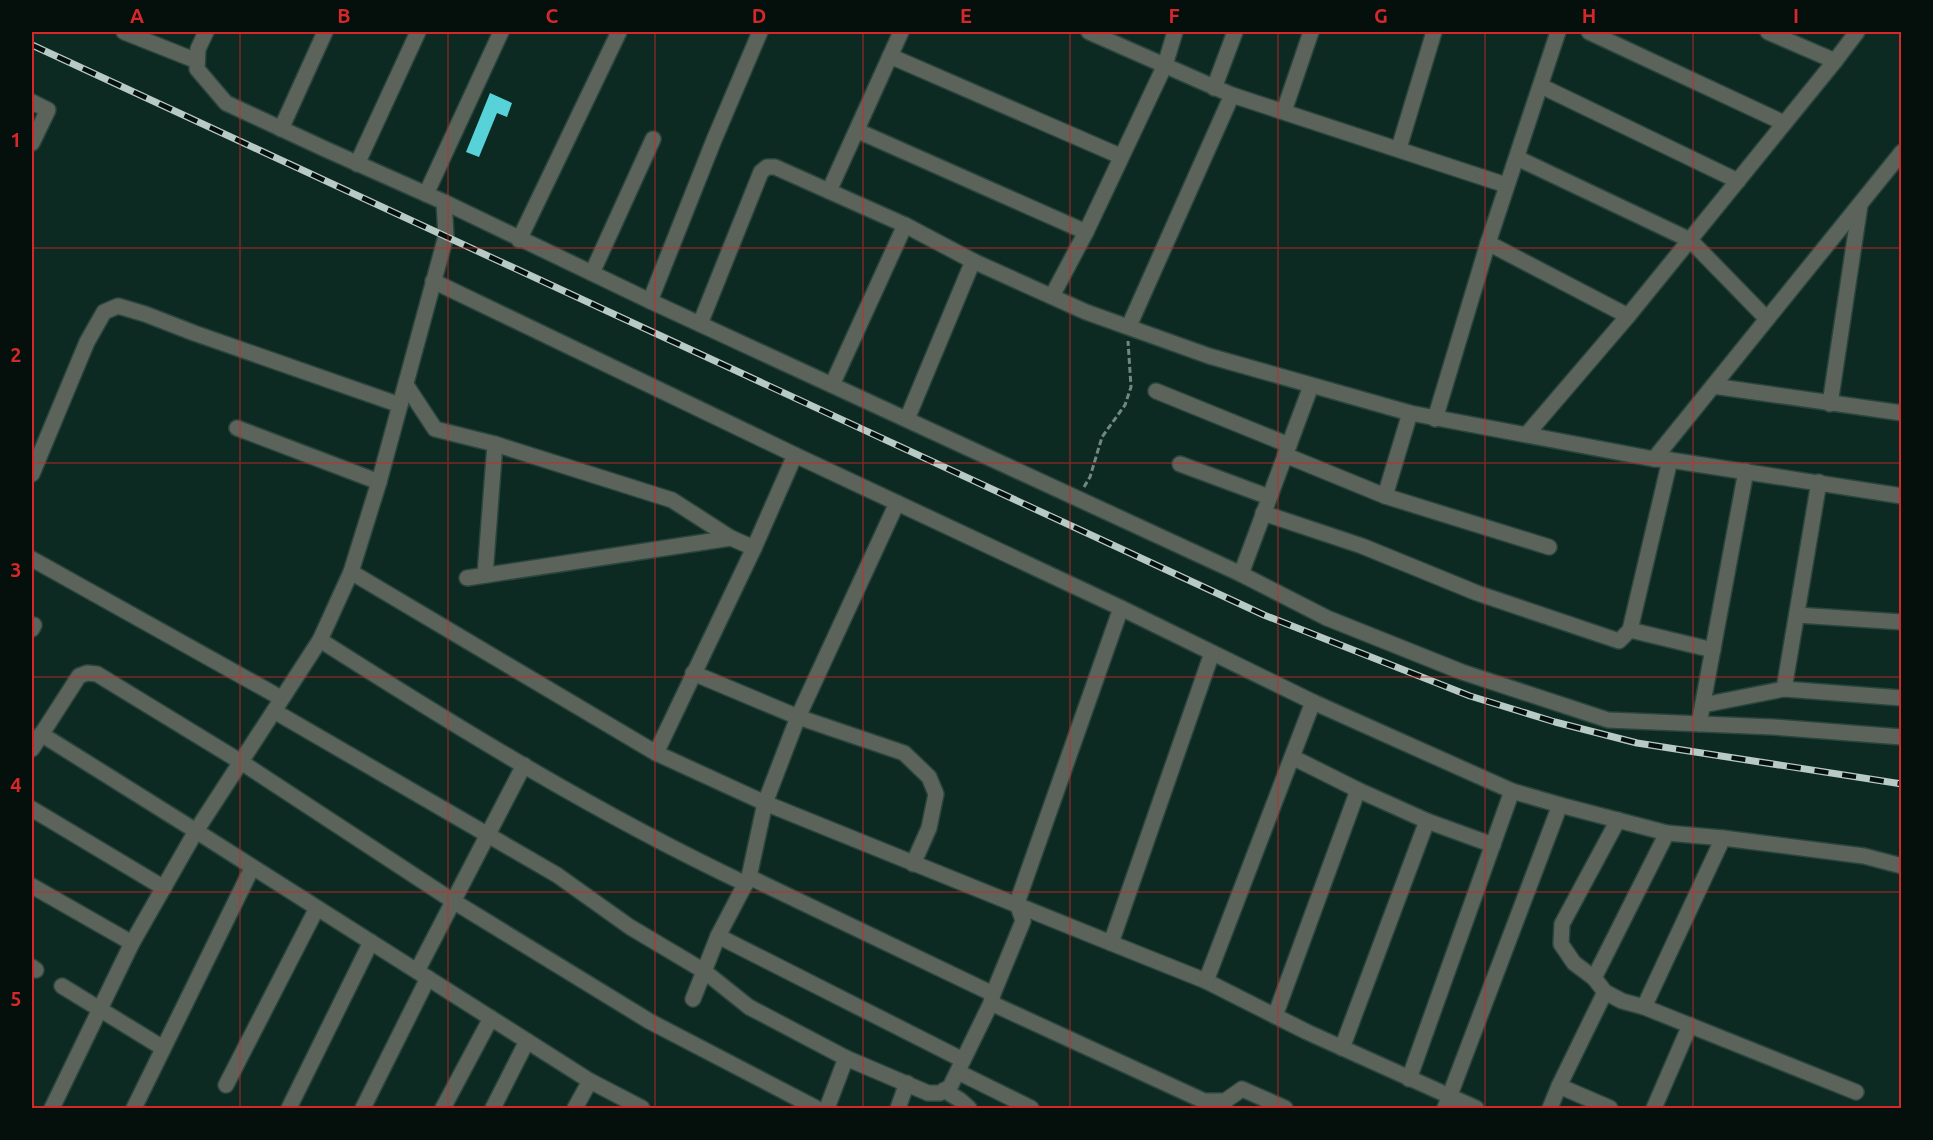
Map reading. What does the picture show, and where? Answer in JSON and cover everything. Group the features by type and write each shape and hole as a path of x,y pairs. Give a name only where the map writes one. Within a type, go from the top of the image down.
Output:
{"street":[{"path":"124,32 197,62"},
{"path":"281,129 325,32"},
{"path":"357,164 418,32"},
{"path":"426,194 501,32"},
{"path":"519,240 618,32"},
{"path":"650,300 760,32"},
{"path":"829,191 901,32"},
{"path":"1089,32 1232,95 1506,185"},
{"path":"1052,296 1086,232 1165,65 1175,32"},
{"path":"1214,88 1234,32"},
{"path":"1284,111 1311,32"},
{"path":"1399,148 1434,32"},
{"path":"1435,419 1506,185 1558,32"},
{"path":"1589,32 1784,123"},
{"path":"1768,32 1835,61"},
{"path":"1527,434 1628,316 1857,32"},
{"path":"202,33 196,69 226,103 444,202 519,240 1241,574 1327,618 1462,672 1608,720 1773,727 1902,737"},
{"path":"890,56 1120,156"},
{"path":"1540,86 1738,181"},
{"path":"1129,326 1232,95"},
{"path":"32,102 48,110 32,143"},
{"path":"858,130 1086,232"},
{"path":"592,273 653,139"},
{"path":"1654,459 1902,152"},
{"path":"1517,158 1690,240 1767,319"},
{"path":"700,324 761,172 767,167 775,166 905,225 973,261 1086,312 1209,356 1311,386 1435,419 1654,459 1902,496"},
{"path":"52,1108 132,943 196,831 320,640 351,572 379,482 446,236 444,202"},
{"path":"1830,404 1860,203"},
{"path":"832,385 905,225"},
{"path":"1488,243 1628,316"},
{"path":"907,419 973,261"},
{"path":"433,281 1121,608 1313,702 1512,791 1560,806 1666,833 1864,856 1902,866"},
{"path":"32,474 87,342 104,312 118,306 400,405"},
{"path":"406,385 435,429 495,444 672,500 731,538 754,548"},
{"path":"1241,574 1311,386"},
{"path":"1713,386 1902,413"},
{"path":"1156,391 1385,496 1548,547"},
{"path":"1385,496 1410,413"},
{"path":"237,428 379,482"},
{"path":"485,575 495,444"},
{"path":"656,753 754,548 795,455"},
{"path":"1263,513 1362,546 1477,593 1620,641 1630,630 1670,460"},
{"path":"1180,464 1269,497"},
{"path":"1699,724 1746,471"},
{"path":"1784,689 1820,482"},
{"path":"693,999 718,936 747,881 765,803 798,717 897,503"},
{"path":"467,578 731,538"},
{"path":"32,559 557,875 630,927 704,971 749,1007 846,1058 928,1093 940,1093 950,1087 992,998 1023,921 1017,903 1121,608"},
{"path":"351,572 656,753 765,803 1206,981 1409,1079 1448,1103 1476,1108"},
{"path":"1797,615 1902,622"},
{"path":"1630,630 1713,650"},
{"path":"320,640 440,717 667,847 747,881 1204,1101 1225,1101 1242,1089 1285,1108"},
{"path":"1112,943 1212,652"},
{"path":"32,748 79,676 87,673 97,674 241,762 453,901 648,1022 816,1108"},
{"path":"693,673 798,717 904,753 929,777 936,794 929,828 913,864"},
{"path":"1703,705 1784,689 1902,698"},
{"path":"1206,981 1313,702"},
{"path":"41,734 590,1081 642,1108"},
{"path":"1292,757 1427,821 1493,845"},
{"path":"363,1108 423,975 453,901 524,765"},
{"path":"1275,1016 1358,790"},
{"path":"1409,1079 1512,791"},
{"path":"1448,1103 1560,806"},
{"path":"32,809 164,888"},
{"path":"1618,819 1562,924 1561,944 1574,963 1594,978 1605,992 1622,1001 1644,1007 1856,1092"},
{"path":"1342,1048 1427,821"},
{"path":"1594,978 1666,833"},
{"path":"1644,1007 1723,838"},
{"path":"134,1108 252,867"},
{"path":"32,886 132,943"},
{"path":"226,1085 317,908"},
{"path":"718,936 961,1066 1031,1108"},
{"path":"289,1108 371,942"},
{"path":"62,986 163,1048"},
{"path":"1550,1108 1605,992"},
{"path":"443,1108 491,1018"},
{"path":"1654,1108 1690,1025"},
{"path":"493,1108 527,1041"},
{"path":"828,1108 846,1058"},
{"path":"575,1108 590,1081"},
{"path":"898,1108 907,1083"},
{"path":"1559,1086 1610,1108"},
{"path":"944,1090 969,1108"}],"path":[{"path":"1076,499 1090,477 1102,437 1125,405 1131,387 1128,351 1129,326"}],"building":[{"path":"490,93 512,103 507,117 497,113 479,157 466,152"}],"railway":[{"path":"32,45 1264,615 1470,696 1555,722 1637,743 1902,784"}]}
